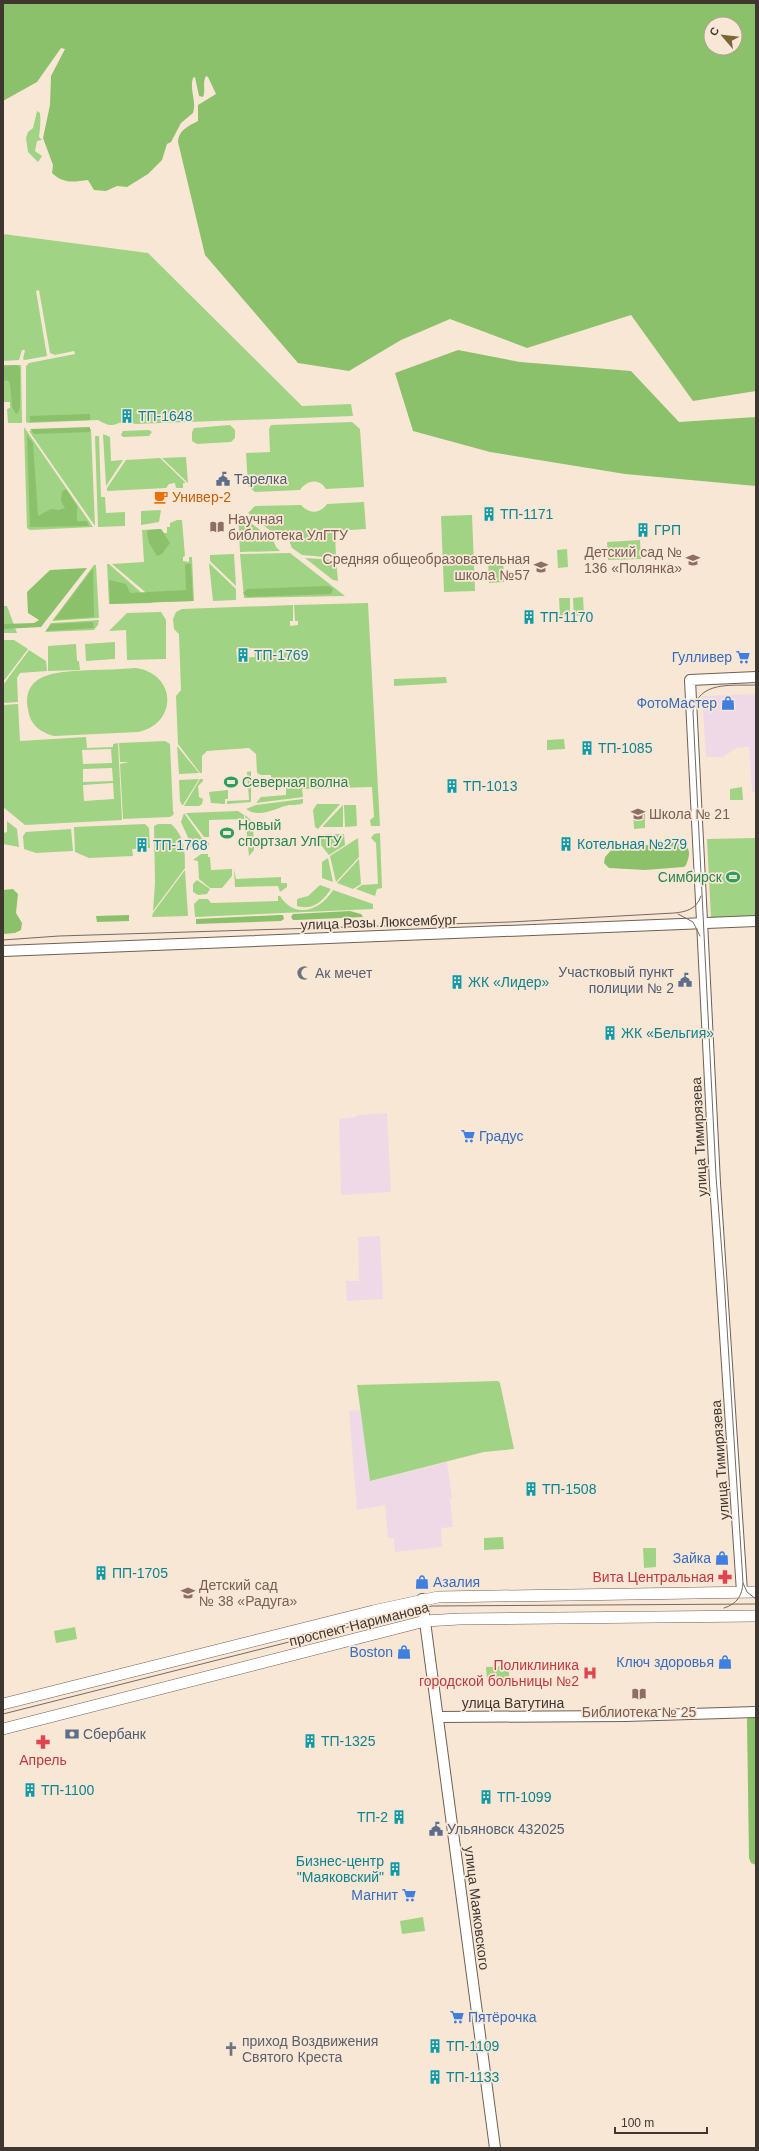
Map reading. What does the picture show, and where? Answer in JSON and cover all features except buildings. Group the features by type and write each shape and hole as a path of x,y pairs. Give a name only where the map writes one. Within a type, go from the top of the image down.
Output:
{"main road":[{"name":"проспект Нариманова","path":"3,1704 438,1597 756,1592"},
{"name":"проспект Нариманова","path":"3,1729 426,1621 459,1619 756,1616"}],"street":[{"name":"улица Тимирязева","path":"742,1592 715,1183 690,680 756,677"},
{"name":"улица Розы Люксембург","path":"3,951 756,921"},
{"name":"улица Маяковского","path":"422,1600 439,1717 495,2148"},
{"name":"улица Ватутина","path":"439,1717 625,1716 756,1712"}],"shaded area":[{"path":"756,694 756,792 752,792 749,747 736,748 723,757 706,757 702,696"},
{"path":"387,1113 391,1192 341,1195 339,1119 356,1117 359,1115"},
{"path":"380,1236 383,1299 347,1301 346,1281 359,1281 358,1237"},
{"path":"360,1410 371,1481 447,1462 452,1498 450,1499 453,1527 441,1528 442,1547 395,1552 394,1538 388,1538 385,1505 357,1510 349,1411"}],"green space":[{"path":"3,3 756,3 756,391 693,401 631,315 527,348 450,319 401,340 349,371 298,363 205,255 178,138 187,127 198,121 198,105 216,94 208,77 206,76 205,79 203,97 199,96 195,77 193,78 193,113 181,123 171,142 167,144 162,160 148,174 127,187 117,186 106,191 94,190 88,180 73,182 65,181 56,177 52,173 53,165 43,138 50,105 51,76 65,49 61,48 37,82 3,101"},
{"path":"37,111 40,113 39,137 42,140 37,141 35,151 42,156 38,162 28,152 26,138 28,132 33,128"},
{"path":"3,234 148,253 302,406 351,404 353,416 135,424 132,423 132,411 124,411 124,421 114,425 108,425 98,420 26,422 26,366 29,363 75,354 74,351 55,355 50,353 39,290 36,291 47,356 25,360 23,359 25,350 22,350 19,360 3,361"},
{"path":"458,350 520,362 631,371 679,422 756,417 756,486 625,474 490,452 413,431 395,373"},
{"path":"3,365 21,365 22,423 8,423 7,409 10,408 10,402 3,402"},
{"path":"17,365 20,368 20,407 18,413 16,414 12,407 9,381 3,380 3,366"},
{"path":"90,414 90,420 30,422 30,416"},
{"path":"352,422 360,429 364,487 326,489 320,483 309,482 300,490 255,492 248,486 246,453 270,452 269,429 271,425"},
{"path":"230,425 235,430 235,438 231,442 197,444 192,441 192,432 194,428"},
{"path":"24,427 93,527 30,530 27,528"},
{"path":"90,427 90,432 34,434 30,429"},
{"path":"91,429 95,526 29,431"},
{"path":"149,430 152,432 149,436 123,437 121,435 123,431"},
{"path":"103,434 110,437 111,461 123,460 106,486"},
{"path":"27,435 33,443 38,516 51,509 59,510 65,508 61,501 62,492 66,489 77,506 77,521 87,521 89,526 30,527"},
{"path":"95,436 99,436 101,497 105,497 106,513 125,512 125,526 98,527"},
{"path":"186,457 188,483 162,458"},
{"path":"160,458 186,483 183,483 183,488 176,488 175,483 169,484 166,488 107,491 107,488 126,460"},
{"path":"364,502 366,529 335,531 336,558 302,555 292,548 288,538 283,535 277,536 248,513 255,506 301,505 307,510 314,512 321,510 327,504"},
{"path":"161,510 159,522 141,525 141,511"},
{"path":"238,513 273,540 276,547 280,551 240,552"},
{"path":"472,515 475,591 444,592 441,516"},
{"path":"177,520 182,520 185,556 183,557 183,561 189,562 189,557 192,557 194,601 157,602 112,564 144,562 142,530 161,529 164,533 167,533 167,527 170,527 170,523"},
{"path":"161,529 170,543 162,554 157,556 149,543 147,533 148,530"},
{"path":"640,540 641,559 608,560 607,542"},
{"path":"567,549 568,567 558,568 557,550"},
{"path":"290,553 345,596 244,598 240,554"},
{"path":"234,554 236,586 210,561 210,555"},
{"path":"305,558 336,560 338,581 333,580"},
{"path":"503,558 504,582 489,583 488,559"},
{"path":"209,563 236,589 236,600 213,601"},
{"path":"107,564 109,564 153,603 109,604"},
{"path":"185,564 191,564 193,601 110,604 109,580 126,584 130,593 186,590"},
{"path":"94,565 96,565 99,618 52,621"},
{"path":"87,568 41,627 3,629 3,624 34,623 39,620 28,613 27,592 50,570"},
{"path":"93,568 94,617 54,620"},
{"path":"328,586 333,589 331,594 247,597 243,593 247,589"},
{"path":"583,597 584,615 574,616 573,598"},
{"path":"559,598 570,598 570,616 560,616"},
{"path":"368,603 380,826 371,826 370,820 374,817 372,787 302,789 303,797 256,803 261,797 286,795 286,784 260,785 263,782 271,782 271,775 261,775 257,773 256,754 249,748 207,751 202,756 202,773 200,773 178,744 176,696 181,690 179,634 174,629 173,619 176,612 182,609 293,605 293,621 290,621 290,626 298,625 298,621 295,621 294,605","holes":["254,648 255,657 237,658 236,649"]},
{"path":"3,606 7,606 17,633 3,633"},
{"path":"161,612 166,620 166,659 127,660 126,630 109,631 127,613"},
{"path":"99,620 98,625 94,630 45,632 51,623"},
{"path":"93,622 94,628 46,631 51,624"},
{"path":"3,640 14,640 28,649 3,682"},
{"path":"115,642 115,659 86,661 85,644"},
{"path":"76,644 77,661 79,661 80,670 48,671 48,646"},
{"path":"29,650 46,661 47,671 20,673 17,678 18,702 3,703 3,685"},
{"path":"136,668 149,672 159,679 165,689 167,699 166,710 160,719 151,727 138,732 54,736 40,730 33,724 29,715 28,696 31,687 38,680 57,673 68,671"},
{"path":"446,677 447,683 394,686 394,679"},
{"path":"18,704 20,741 86,737 87,748 113,747 113,744 118,743 122,820 25,825 3,807 3,705","holes":["111,749 112,763 83,764 82,750","112,768 113,781 83,782 83,769","113,783 114,799 84,801 83,785"]},
{"path":"564,739 565,749 547,750 547,740"},
{"path":"165,741 170,744 173,815 170,817 123,819 120,764 129,762 120,762 119,743"},
{"path":"177,746 199,773 179,774"},
{"path":"251,771 251,802 227,804 227,801 249,800 247,772"},
{"path":"199,779 182,805 180,801 179,780"},
{"path":"200,779 203,779 198,786 199,797 203,799 202,804 199,806 184,806"},
{"path":"742,787 743,800 730,800 730,789"},
{"path":"228,790 228,799 225,799 225,804 211,803 209,792"},
{"path":"303,799 303,803 301,804 287,805 261,813 251,812 246,809 256,805"},
{"path":"317,804 340,804 318,829 315,827 313,810"},
{"path":"343,805 343,827 323,827 323,826"},
{"path":"344,805 356,805 357,826 345,827"},
{"path":"238,811 244,815 244,819 209,820 209,837 204,837 186,813"},
{"path":"184,813 204,841 208,841 209,845 191,847 181,822"},
{"path":"633,814 645,814 645,828 634,829"},
{"path":"245,815 253,822 254,850 249,856"},
{"path":"7,821 17,829 19,847 3,844 3,833 7,832"},
{"path":"145,824 149,828 150,848 132,849 133,856 89,858 75,852 74,827"},
{"path":"158,824 171,824 176,829 182,839 185,868 153,911 155,883 154,826"},
{"path":"71,829 73,851 36,853 24,849 23,836 26,832"},
{"path":"380,833 382,888 377,889 375,896 356,889 362,885 378,884 376,843 371,838 374,834"},
{"path":"324,834 344,834 345,845 329,855 321,845 321,837"},
{"path":"358,838 359,857 336,882 330,856"},
{"name":"Симбирск","path":"756,838 756,916 711,918 707,839"},
{"path":"664,842 681,844 688,848 689,858 684,867 645,870 609,868 604,863 605,857 616,845 621,844 637,847"},
{"path":"201,854 208,854 208,857 210,857 211,870 232,869 232,876 222,888 210,888 199,879 198,861 193,860"},
{"path":"328,858 333,882 322,878 322,862"},
{"path":"359,859 361,884 353,889 337,883"},
{"path":"234,869 236,879 281,877 281,883 287,883 287,887 280,892 278,886 235,887"},
{"path":"185,870 188,916 152,917 153,913"},
{"path":"197,880 210,889 207,894 198,895 193,892 193,884"},
{"path":"320,885 331,889 321,901 313,906 297,906 297,899 308,896"},
{"path":"13,889 18,894 16,913 22,923 21,930 15,933 3,934 3,890"},
{"path":"333,890 373,904 373,909 195,917 194,904 199,899 208,899 211,903 278,901 278,896 280,896 293,908 308,910 322,903"},
{"path":"350,911 361,914 363,917 293,920 291,917 293,914"},
{"path":"129,915 129,921 97,922 96,916"},
{"path":"283,915 284,919 281,921 196,924 196,919"},
{"path":"498,1381 500,1383 514,1449 484,1452 370,1481 357,1385"},
{"path":"503,1537 504,1549 484,1550 484,1538"},
{"path":"643,1548 656,1548 656,1567 644,1568"},
{"path":"75,1627 77,1639 56,1643 54,1631"},
{"path":"509,1666 509,1680 487,1680 486,1667"},
{"path":"756,1715 756,1865 751,1863 749,1858 747,1720 748,1716"},
{"path":"423,1917 425,1931 402,1934 400,1921"}],"tram line":[{"path":"724,1608 738,1599 743,1583 716,1176 693,712 696,702 702,694 709,690 717,687 756,685"},
{"path":"3,940 59,936 510,922 674,913 683,912 694,907 701,896"},
{"path":"678,914 693,922 700,936"},
{"path":"743,1583 747,1592 756,1599"},
{"path":"3,1714 432,1606 756,1604"}],"place":[{"name":"ТП-1648","path":"127,416"},
{"name":"Тарелка","path":"223,479"},
{"name":"Универ-2","path":"161,497"},
{"name":"ТП-1171","path":"489,514"},
{"name":"Научная библиотека УлГТУ","path":"217,527"},
{"name":"ГРП","path":"643,530"},
{"name":"Детский сад № 136 «Полянка»","path":"693,560"},
{"name":"Средняя общеобразовательная школа №57","path":"541,567"},
{"name":"ТП-1170","path":"529,617"},
{"name":"ТП-1769","path":"243,655"},
{"name":"Гулливер","path":"743,657"},
{"name":"ФотоМастер","path":"728,703"},
{"name":"ТП-1085","path":"587,748"},
{"name":"Северная волна","path":"231,782"},
{"name":"ТП-1013","path":"452,786"},
{"name":"Школа № 21","path":"638,814"},
{"name":"Новый спортзал УлГТУ","path":"227,833"},
{"name":"Котельная №279","path":"566,844"},
{"name":"ТП-1768","path":"142,845"},
{"name":"Симбирск","path":"733,877"},
{"name":"Ак мечет","path":"304,973"},
{"name":"Участковый пункт полиции № 2","path":"685,980"},
{"name":"ЖК «Лидер»","path":"457,982"},
{"name":"ЖК «Бельгия»","path":"610,1033"},
{"name":"Градус","path":"468,1136"},
{"name":"ТП-1508","path":"531,1489"},
{"name":"Зайка","path":"722,1558"},
{"name":"ПП-1705","path":"101,1573"},
{"name":"Вита Центральная","path":"725,1577"},
{"name":"Азалия","path":"422,1582"},
{"name":"Детский сад № 38 «Радуга»","path":"188,1593"},
{"name":"Boston","path":"404,1652"},
{"name":"Ключ здоровья","path":"725,1662"},
{"name":"Поликлиника городской больницы №2","path":"590,1673"},
{"name":"Библиотека № 25","path":"639,1694"},
{"name":"Сбербанк","path":"72,1734"},
{"name":"ТП-1325","path":"310,1741"},
{"name":"Апрель","path":"43,1742"},
{"name":"ТП-1100","path":"30,1790"},
{"name":"ТП-1099","path":"486,1797"},
{"name":"ТП-2","path":"399,1817"},
{"name":"Ульяновск 432025","path":"436,1829"},
{"name":"Бизнес-центр \"Маяковский\"","path":"395,1869"},
{"name":"Магнит","path":"409,1895"},
{"name":"Пятёрочка","path":"457,2017"},
{"name":"ТП-1109","path":"435,2046"},
{"name":"приход Воздвижения Святого Креста","path":"231,2049"},
{"name":"ТП-1133","path":"435,2077"}]}
